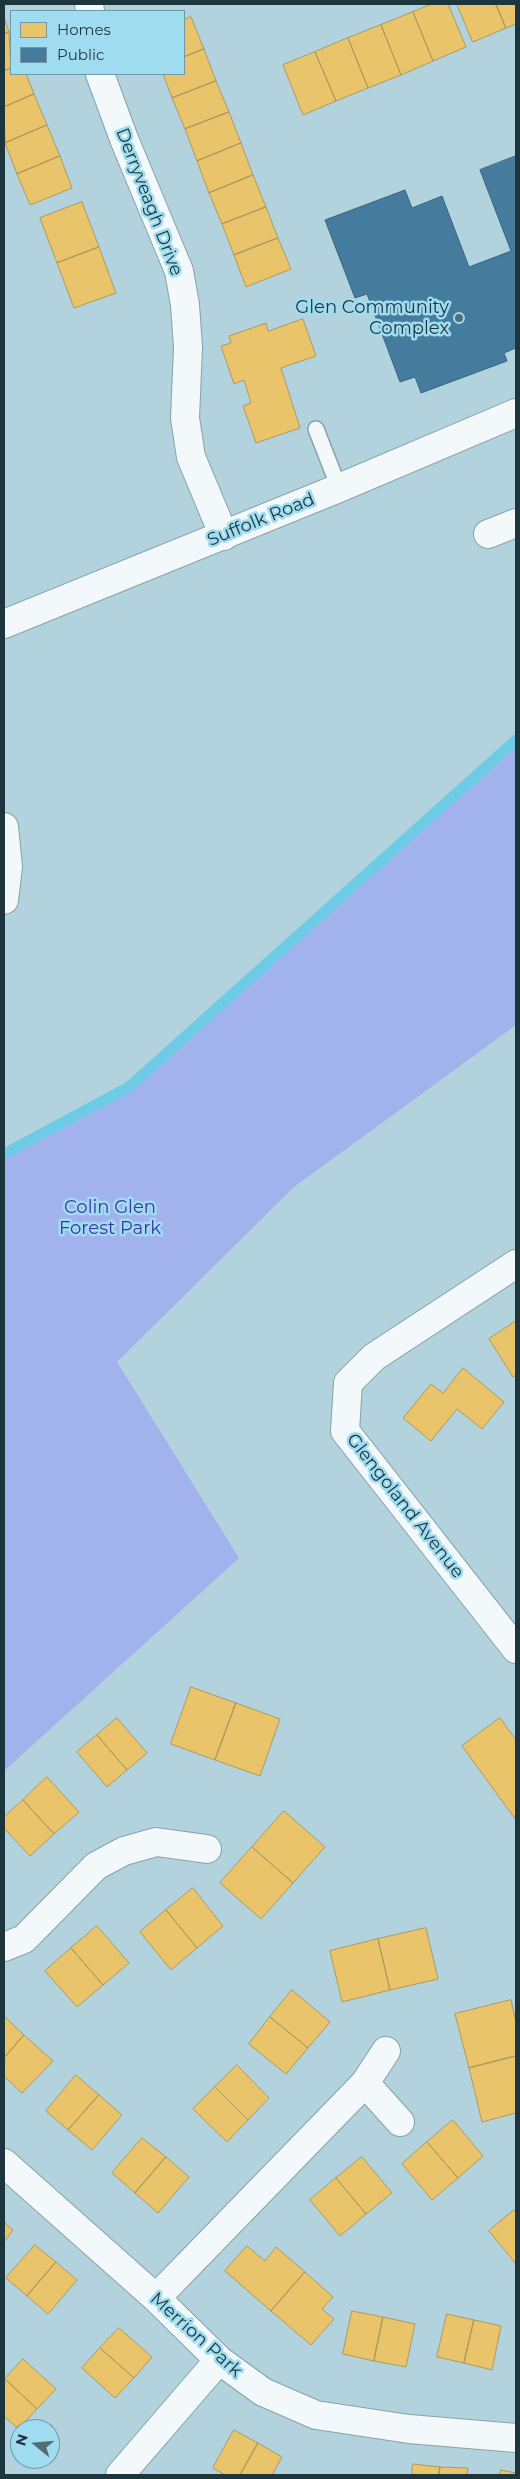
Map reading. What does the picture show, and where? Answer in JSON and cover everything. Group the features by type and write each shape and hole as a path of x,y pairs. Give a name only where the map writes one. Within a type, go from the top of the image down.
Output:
{"street":[{"name":"Derryveagh Drive","path":"100,75 124,139 179,271 186,313 188,347 185,418 191,457 224,536"},
{"name":"Suffolk Road","path":"4,624 224,536 516,413"},
{"path":"488,534 516,523"},
{"path":"4,828 8,866 4,900"},
{"name":"Glengoland Avenue","path":"516,1264 374,1357 348,1383 345,1431 516,1649"},
{"path":"4,1947 24,1939 96,1866 124,1851 156,1842 207,1849"},
{"path":"156,2298 365,2083 386,2051"},
{"path":"365,2083 400,2122"},
{"name":"Merrion Park","path":"4,2163 156,2298 218,2360 263,2392 316,2415 409,2429 516,2438"},
{"path":"120,2475 218,2360"}],"lane":[{"path":"316,429 339,488"}],"green space":[{"name":"Colin Glen Forest Park","path":"516,740 516,1025 294,1187 117,1362 239,1558 4,1771 4,1154 129,1087"}],"building: Homes":[{"path":"432,4 448,4 466,47 433,61 413,12"},
{"path":"457,4 496,4 506,28 473,42"},
{"path":"496,4 516,4 516,24 506,28"},
{"path":"413,12 433,61 401,75 381,25"},
{"path":"4,17 9,32 4,34"},
{"path":"191,17 204,49 185,57 185,20"},
{"path":"381,25 401,75 368,88 348,38"},
{"path":"9,32 10,68 4,71 4,34"},
{"path":"348,38 368,88 336,101 315,52"},
{"path":"204,49 216,81 172,98 163,75 185,75 185,57"},
{"path":"315,52 336,101 303,115 283,65"},
{"path":"10,68 10,75 26,75 34,94 4,107 4,71"},
{"path":"216,81 229,112 185,129 172,98"},
{"path":"34,94 47,125 5,143 4,107"},
{"path":"229,112 241,143 197,161 185,129"},
{"path":"47,125 60,156 17,174 5,143"},
{"path":"241,143 253,175 209,193 197,161"},
{"path":"60,156 72,188 30,205 17,174"},
{"path":"253,175 266,207 222,224 209,193"},
{"path":"82,202 99,247 57,263 40,218"},
{"path":"266,207 278,238 234,255 222,224"},
{"path":"278,238 291,269 246,287 234,255"},
{"path":"99,247 116,293 74,308 57,263"},
{"path":"303,319 316,356 281,368 300,428 256,443 243,406 251,403 244,380 234,384 221,346 231,343 229,336 266,323 268,331"},
{"path":"516,1321 516,1375 513,1377 489,1339"},
{"path":"463,1368 504,1402 482,1429 457,1409 431,1441 403,1418 431,1384 443,1393"},
{"path":"191,1687 236,1703 215,1760 171,1744"},
{"path":"236,1703 280,1719 260,1776 215,1760"},
{"path":"117,1718 147,1753 127,1770 97,1735"},
{"path":"500,1718 516,1740 516,1820 462,1746"},
{"path":"97,1735 127,1770 107,1787 77,1752"},
{"path":"47,1777 79,1812 54,1834 23,1800"},
{"path":"23,1800 54,1834 30,1856 4,1828 4,1817"},
{"path":"284,1811 325,1847 293,1883 252,1847"},
{"path":"252,1847 293,1883 261,1919 220,1883"},
{"path":"193,1888 223,1926 197,1948 166,1910"},
{"path":"166,1910 197,1948 171,1970 140,1932"},
{"path":"97,1926 129,1963 103,1985 71,1948"},
{"path":"426,1928 438,1979 390,1990 378,1939"},
{"path":"378,1939 390,1990 342,2002 330,1951"},
{"path":"71,1948 103,1985 77,2007 45,1971"},
{"path":"292,1990 330,2022 308,2048 270,2017"},
{"path":"511,2000 516,2022 516,2056 469,2068 455,2014"},
{"path":"4,2016 24,2035 4,2058"},
{"path":"270,2017 308,2048 286,2074 249,2044"},
{"path":"24,2035 53,2061 22,2093 4,2076 4,2058"},
{"path":"516,2056 516,2113 482,2122 469,2068"},
{"path":"237,2065 269,2098 248,2120 215,2087"},
{"path":"76,2075 99,2095 68,2130 46,2111"},
{"path":"215,2087 248,2120 227,2142 193,2109"},
{"path":"99,2095 122,2115 92,2150 68,2130"},
{"path":"453,2120 483,2156 458,2178 427,2142"},
{"path":"142,2138 166,2157 135,2193 112,2173"},
{"path":"427,2142 458,2178 432,2200 402,2164"},
{"path":"166,2157 189,2177 158,2213 135,2193"},
{"path":"362,2157 392,2193 366,2214 336,2178"},
{"path":"336,2178 366,2214 340,2236 310,2200"},
{"path":"514,2210 516,2213 516,2264 489,2231"},
{"path":"4,2222 13,2230 4,2242"},
{"path":"35,2245 56,2262 27,2296 6,2278"},
{"path":"247,2246 265,2261 276,2247 305,2272 271,2311 225,2271"},
{"path":"56,2262 77,2280 48,2314 27,2296"},
{"path":"305,2272 333,2297 322,2309 334,2319 311,2345 271,2311"},
{"path":"352,2311 383,2317 374,2361 343,2354"},
{"path":"447,2314 474,2320 464,2363 437,2357"},
{"path":"383,2317 415,2324 406,2367 374,2361"},
{"path":"474,2320 501,2326 492,2370 464,2363"},
{"path":"119,2328 152,2357 134,2378 100,2348"},
{"path":"100,2348 134,2378 115,2398 82,2368"},
{"path":"23,2359 56,2389 37,2409 5,2379"},
{"path":"5,2379 37,2409 28,2419 10,2419 10,2422 4,2416"},
{"path":"234,2430 258,2443 240,2475 225,2475 213,2468"},
{"path":"258,2443 282,2457 272,2475 240,2475"},
{"path":"413,2464 440,2467 439,2475 412,2475"},
{"path":"440,2467 468,2468 467,2475 439,2475"},
{"path":"501,2470 516,2473 516,2475 500,2475"}],"building: Public":[{"path":"516,156 516,348 504,353 507,361 421,393 415,377 400,382 367,294 355,298 325,220 405,190 412,208 442,196 469,267 511,251 480,170"}],"waterway":[{"path":"4,1154 129,1087 516,740"}],"place":[{"name":"Glen Community Complex","path":"459,318"}]}
